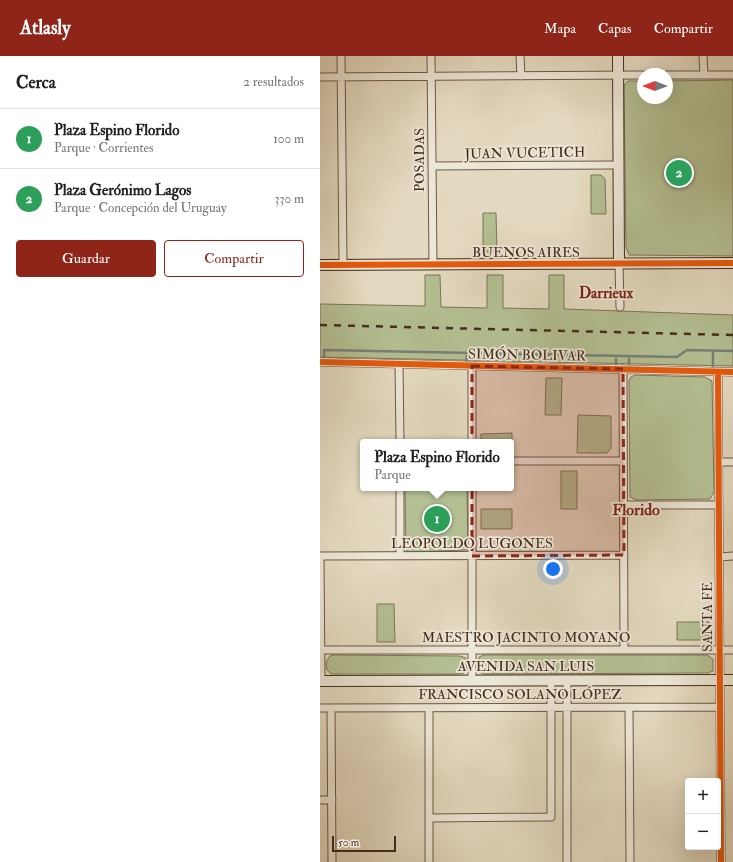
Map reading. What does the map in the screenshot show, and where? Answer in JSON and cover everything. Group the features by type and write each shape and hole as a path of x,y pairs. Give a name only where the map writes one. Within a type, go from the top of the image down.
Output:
{"street":[{"path":"341,56 343,265"},
{"name":"POSADAS","path":"431,56 433,264"},
{"path":"520,56 520,76"},
{"path":"618,56 620,307"},
{"path":"703,56 704,75"},
{"path":"320,77 637,75"},
{"path":"673,75 733,75"},
{"name":"JUAN VUCETICH","path":"432,166 618,165"},
{"name":"BUENOS AIRES","path":"320,265 733,263"},
{"name":"SIMÓN BOLIVAR","path":"320,362 733,372"},
{"path":"399,364 400,439"},
{"path":"472,366 472,439"},
{"path":"623,369 624,650"},
{"name":"SANTA FE","path":"718,372 721,862"},
{"path":"514,461 623,461"},
{"path":"718,462 733,462"},
{"path":"400,491 400,556"},
{"path":"472,491 472,681"},
{"path":"623,504 719,504"},
{"name":"LEOPOLDO LUGONES","path":"320,557 624,555"},
{"path":"719,556 733,556"},
{"path":"320,557 320,681"},
{"name":"MAESTRO JACINTO MOYANO","path":"320,650 733,650"},
{"path":"429,818 551,816 551,680"},
{"path":"567,680 568,862"},
{"name":"AVENIDA SAN LUIS","path":"320,681 733,680"},
{"path":"629,707 630,862"},
{"name":"FRANCISCO SOLANO LÓPEZ","path":"320,708 720,707"},
{"path":"331,708 332,862"},
{"path":"429,708 429,862"},
{"path":"320,800 332,800"}],"highlighted area":[{"path":"472,366 623,369 624,555 472,556"}],"green space":[{"path":"733,80 733,256 629,255 626,247 624,85 628,81 637,81 637,104 673,104 673,81"},
{"path":"591,175 601,175 605,179 606,214 591,214"},
{"path":"483,213 496,213 497,252 483,252"},
{"path":"425,275 440,275 441,307 487,308 487,275 503,275 503,308 549,309 549,275 564,275 564,309 733,315 733,366 320,357 320,304 425,306"},
{"path":"635,375 705,377 712,381 714,492 710,499 636,500 630,497 629,381 631,377"},
{"path":"546,378 562,378 561,415 545,415"},
{"path":"578,415 611,416 611,448 607,453 577,453"},
{"path":"512,433 512,439 481,439 481,434"},
{"path":"561,471 577,471 577,509 561,509"},
{"path":"467,491 467,550 410,552 406,550 405,492"},
{"path":"481,509 512,509 512,529 481,529"},
{"path":"377,604 394,604 395,642 377,642"},
{"path":"677,622 709,622 709,635 704,640 677,640"},
{"path":"484,655 707,655 713,659 713,671 708,673 484,674 479,672 479,657"},
{"path":"330,656 460,656 466,658 467,667 464,673 458,674 331,674 327,670 326,662"}],"waterway":[{"path":"324,362 324,350 677,357 687,350 733,351"},
{"path":"713,351 713,371"},
{"path":"466,365 467,353"},
{"path":"616,356 616,369"},
{"path":"629,356 629,369"}],"railway":[{"path":"320,325 733,335"}],"cycle path":[{"path":"320,265 733,263"},
{"path":"320,362 733,372"},
{"path":"718,372 721,862"}],"place":[{"name":"Plaza Gerónimo Lagos","path":"679,173"},
{"name":"Plaza Espino Florido","path":"437,519"}],"district":[{"name":"Darrieux","path":"606,293"},
{"name":"Florido","path":"636,510"}]}
